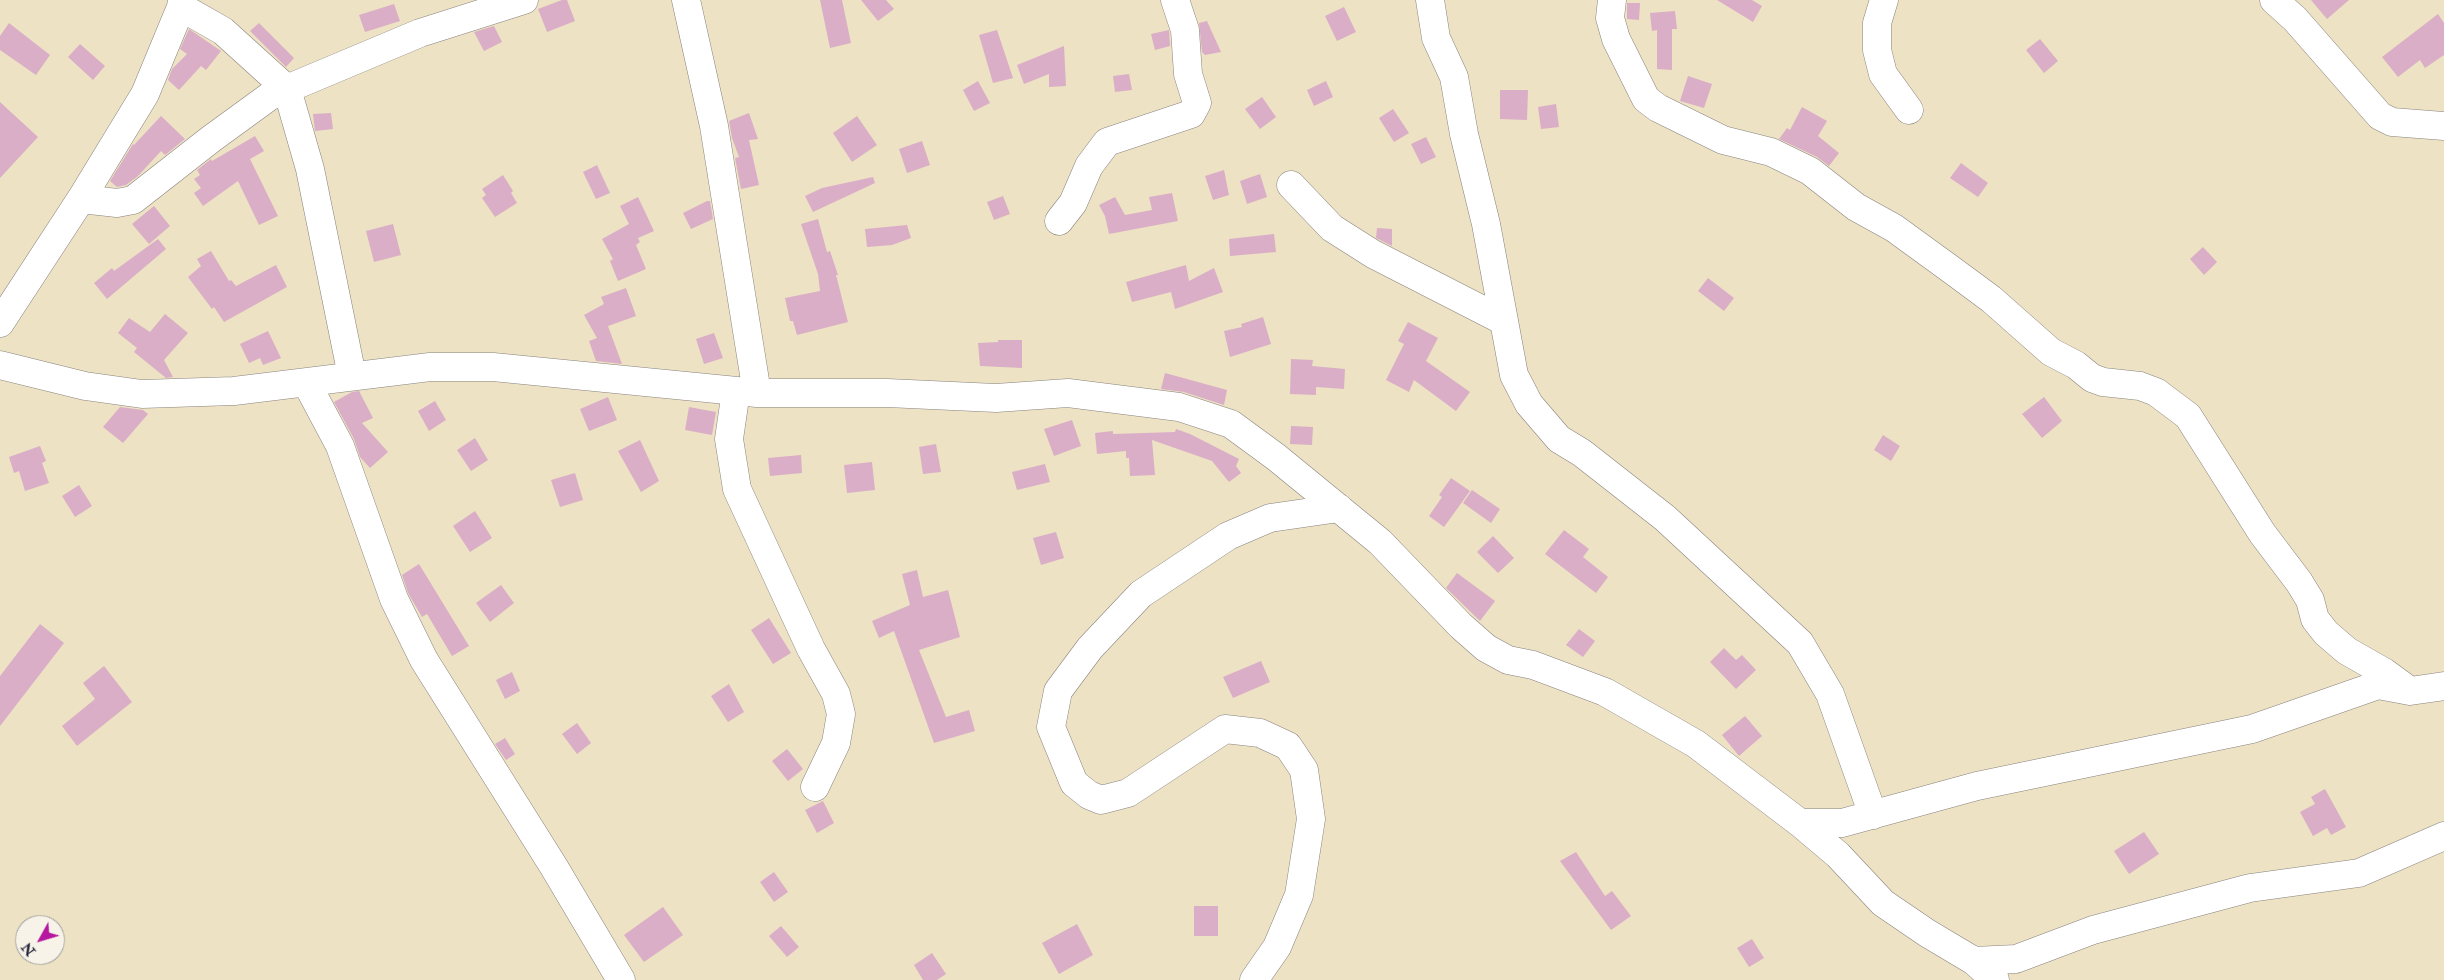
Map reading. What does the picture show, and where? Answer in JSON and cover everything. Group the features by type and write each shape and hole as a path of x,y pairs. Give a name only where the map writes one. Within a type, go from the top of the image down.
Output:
{"street":[{"path":"81,199 116,203 134,200 211,139 270,96 420,33 524,0"},
{"path":"686,0 714,126 746,392 729,439 737,489 798,623 836,694 841,714 836,743 815,787"},
{"path":"1059,221 1073,203 1089,166 1108,142 1191,114 1197,103 1188,74 1185,30 1176,0"},
{"path":"1430,0 1436,38 1454,77 1464,134 1486,224 1502,320 1514,375 1528,404 1559,439 1582,454 1665,518 1800,644 1830,694 1873,815"},
{"path":"1612,0 1610,18 1616,39 1646,99 1658,108 1723,140 1771,152 1810,171 1856,207 1894,228 1991,299 2051,352 2076,365 2092,378 2103,382 2140,386 2156,392 2188,416 2262,533 2303,588 2310,600 2315,619 2326,633 2346,651 2384,672 2410,691"},
{"path":"1884,0 1877,23 1877,50 1884,74 1909,110"},
{"path":"2274,0 2295,18 2380,116 2392,122 2444,126"},
{"path":"0,323 81,199 145,94 181,4 223,30 287,89 310,169 352,376"},
{"path":"1291,185 1332,228 1373,254 1502,320"},
{"path":"0,365 85,386 142,394 234,391 430,367 493,367 746,392 996,398 1068,393 1179,407 1231,424 1276,457 1380,542 1461,626 1486,648 1508,660 1533,665 1605,692 1696,744 1800,823 1838,855 1884,903 1926,933 1974,961 1995,980"},
{"path":"306,382 340,446 394,599 424,660 554,867 621,980"},
{"path":"1254,980 1277,947 1299,895 1311,819 1304,770 1288,746 1260,733 1225,729 1128,793 1101,800 1089,795 1074,783 1051,727 1058,690 1090,648 1140,594 1228,536 1270,518 1339,508"},
{"path":"1800,823 1842,823 1977,786 2252,730 2378,685 2410,691 2444,686"},
{"path":"1974,961 2016,959 2094,930 2250,888 2359,873 2444,836"}],"building":[{"path":"567,0 575,21 547,32 538,9"},
{"path":"820,0 842,0 851,43 830,48"},
{"path":"861,0 886,0 894,9 878,21"},
{"path":"1717,0 1752,0 1762,6 1753,22"},
{"path":"2311,0 2349,0 2327,19"},
{"path":"1627,3 1640,3 1639,20 1627,19"},
{"path":"394,4 400,21 365,32 359,15"},
{"path":"1344,7 1356,32 1337,41 1325,16"},
{"path":"1675,11 1677,29 1672,29 1672,70 1657,69 1657,30 1652,31 1650,13"},
{"path":"2438,14 2444,23 2444,55 2425,68 2420,60 2398,77 2382,57"},
{"path":"1207,21 1221,52 1205,55 1202,52 1199,23"},
{"path":"9,23 50,55 36,75 0,50 0,36"},
{"path":"259,23 294,58 286,67 250,31"},
{"path":"494,26 502,42 484,51 474,32"},
{"path":"189,29 221,51 206,70 201,66 179,90 168,80 172,69 187,54 180,49"},
{"path":"997,30 1013,78 993,83 979,35"},
{"path":"1169,30 1170,46 1155,50 1151,34"},
{"path":"2040,39 2058,61 2044,73 2026,50"},
{"path":"80,44 105,66 93,80 68,57"},
{"path":"1064,46 1066,86 1049,87 1049,74 1024,84 1017,65"},
{"path":"1129,74 1132,90 1115,92 1113,76"},
{"path":"1688,76 1712,84 1704,108 1680,101"},
{"path":"978,81 990,103 974,111 963,90"},
{"path":"1326,81 1333,97 1314,106 1307,90"},
{"path":"1500,90 1528,90 1527,120 1500,119"},
{"path":"1262,97 1276,117 1260,129 1245,109"},
{"path":"0,102 38,137 0,178"},
{"path":"1556,104 1559,127 1541,129 1538,107"},
{"path":"1802,107 1827,121 1818,136 1839,153 1829,166 1817,157 1779,139 1787,128 1790,130"},
{"path":"1393,109 1409,133 1394,142 1379,118"},
{"path":"331,113 333,129 315,131 313,114"},
{"path":"749,113 758,139 749,140 759,185 741,189 735,158 739,157 732,138 729,121"},
{"path":"161,116 185,139 165,155 161,151 138,176 126,185 117,187 110,181 133,144"},
{"path":"857,116 877,145 852,162 833,133"},
{"path":"255,136 264,151 250,159 278,216 259,225 238,181 203,206 194,193 201,188 194,179 200,175 197,170 211,159 212,161"},
{"path":"1426,137 1436,157 1421,164 1411,144"},
{"path":"922,141 930,165 907,173 899,149"},
{"path":"1961,163 1988,183 1978,197 1950,178"},
{"path":"597,165 610,193 596,199 583,172"},
{"path":"1224,170 1229,195 1213,200 1205,176"},
{"path":"1260,174 1267,197 1247,204 1240,181"},
{"path":"503,175 513,191 511,193 517,203 495,217 482,198 486,195 482,189"},
{"path":"873,177 875,183 813,212 805,196 822,188"},
{"path":"1172,193 1178,221 1109,234 1105,216 1099,205 1115,197 1125,215 1152,210 1149,197"},
{"path":"1003,196 1010,214 994,220 987,202"},
{"path":"638,197 654,231 638,238 640,242 636,245 646,269 618,281 610,261 613,259 602,239 629,224 620,206"},
{"path":"710,201 713,219 691,229 683,213"},
{"path":"154,206 170,226 149,244 132,224"},
{"path":"818,219 827,252 830,251 838,275 836,275 848,322 797,335 793,321 790,321 785,298 820,291 818,274 801,224"},
{"path":"393,224 401,255 374,262 366,231"},
{"path":"907,225 911,238 892,245 867,247 865,229"},
{"path":"1377,228 1392,229 1392,246 1376,238"},
{"path":"1274,234 1276,252 1230,256 1229,239"},
{"path":"158,239 166,249 107,299 94,283 112,268 114,271"},
{"path":"2203,247 2217,262 2204,275 2190,259"},
{"path":"211,251 229,281 231,280 236,286 276,265 287,287 224,322 214,307 212,309 188,277 201,266 197,259"},
{"path":"1186,265 1189,281 1214,268 1223,292 1175,309 1171,292 1132,302 1126,282"},
{"path":"1708,278 1734,298 1724,311 1698,291"},
{"path":"626,288 636,316 608,326 622,364 596,361 589,341 597,338 584,315 604,304 601,297"},
{"path":"165,314 188,333 164,360 173,377 166,378 134,352 137,348 118,333 129,318 150,332"},
{"path":"1263,317 1271,344 1230,357 1224,331 1242,327 1241,324"},
{"path":"1408,322 1438,338 1426,361 1470,392 1456,411 1414,380 1409,392 1386,380 1404,344 1398,341"},
{"path":"268,331 281,358 263,365 260,358 249,363 240,344"},
{"path":"714,333 723,358 704,364 696,339"},
{"path":"998,340 1022,340 1022,368 980,366 978,343 998,342"},
{"path":"1291,359 1313,360 1312,366 1345,369 1344,389 1316,387 1316,395 1290,394"},
{"path":"1165,373 1227,390 1224,405 1184,392 1161,389"},
{"path":"359,391 373,418 362,423 388,452 370,468 360,457 354,439 334,402 352,392"},
{"path":"608,397 617,420 589,431 580,409"},
{"path":"2044,397 2062,421 2042,438 2022,414"},
{"path":"435,401 446,420 429,431 418,411"},
{"path":"120,407 143,410 148,414 123,443 103,427"},
{"path":"689,407 716,412 712,435 685,430"},
{"path":"1072,420 1081,446 1054,456 1044,429"},
{"path":"1291,426 1313,427 1312,445 1290,444"},
{"path":"1176,429 1190,434 1239,459 1236,466 1241,473 1229,482 1212,461 1152,440 1155,475 1130,476 1129,458 1126,458 1126,451 1097,454 1095,433 1113,431 1113,434 1175,432"},
{"path":"1883,435 1900,446 1891,461 1874,450"},
{"path":"475,438 488,460 471,471 457,450"},
{"path":"640,440 659,481 641,492 618,451"},
{"path":"936,444 941,472 923,474 919,447"},
{"path":"40,446 46,461 42,463 49,483 25,491 19,471 14,473 9,457"},
{"path":"801,455 802,473 770,476 768,458"},
{"path":"872,462 875,490 847,493 844,465"},
{"path":"1045,464 1050,482 1017,490 1012,472"},
{"path":"575,473 583,500 560,507 551,480"},
{"path":"1451,478 1470,491 1444,527 1429,516 1442,497 1439,495"},
{"path":"79,485 92,506 75,517 62,496"},
{"path":"1472,490 1500,509 1491,523 1463,503"},
{"path":"475,511 492,538 470,552 453,526"},
{"path":"1564,530 1589,549 1583,557 1608,577 1596,593 1545,554"},
{"path":"1056,532 1064,558 1041,565 1033,538"},
{"path":"1493,536 1514,558 1498,573 1477,552"},
{"path":"419,564 469,646 452,656 427,614 422,617 408,593 402,575"},
{"path":"917,570 923,597 948,590 960,637 919,650 946,717 969,710 975,731 934,743 894,631 879,638 872,621 910,605 902,574"},
{"path":"1457,573 1495,601 1480,621 1446,588"},
{"path":"501,585 514,603 490,622 476,603"},
{"path":"769,618 791,653 773,664 751,630"},
{"path":"40,624 64,643 0,726 0,676"},
{"path":"1579,629 1595,641 1583,657 1566,645"},
{"path":"1724,648 1736,660 1742,655 1756,670 1736,689 1710,662"},
{"path":"1261,661 1270,682 1233,698 1223,677"},
{"path":"104,666 132,702 77,746 62,726 95,699 83,683"},
{"path":"512,672 520,691 505,699 496,680"},
{"path":"729,684 744,712 728,722 711,696"},
{"path":"1745,716 1762,736 1739,756 1722,735"},
{"path":"577,723 591,743 577,754 562,734"},
{"path":"505,738 515,754 506,760 495,744"},
{"path":"787,749 803,769 788,781 772,761"},
{"path":"2325,789 2346,827 2331,835 2327,828 2313,836 2300,812 2315,804 2311,797"},
{"path":"823,801 834,823 817,833 805,810"},
{"path":"2144,832 2159,854 2129,874 2114,851"},
{"path":"1576,852 1605,896 1612,891 1631,916 1611,930 1560,861"},
{"path":"774,872 788,892 774,902 760,882"},
{"path":"1194,906 1218,906 1218,936 1194,936"},
{"path":"663,907 683,935 644,962 624,935"},
{"path":"1077,924 1093,955 1059,974 1042,943"},
{"path":"781,926 799,947 787,957 769,936"},
{"path":"1752,939 1764,958 1749,967 1737,948"},
{"path":"932,953 946,974 937,980 923,980 914,965"}]}
